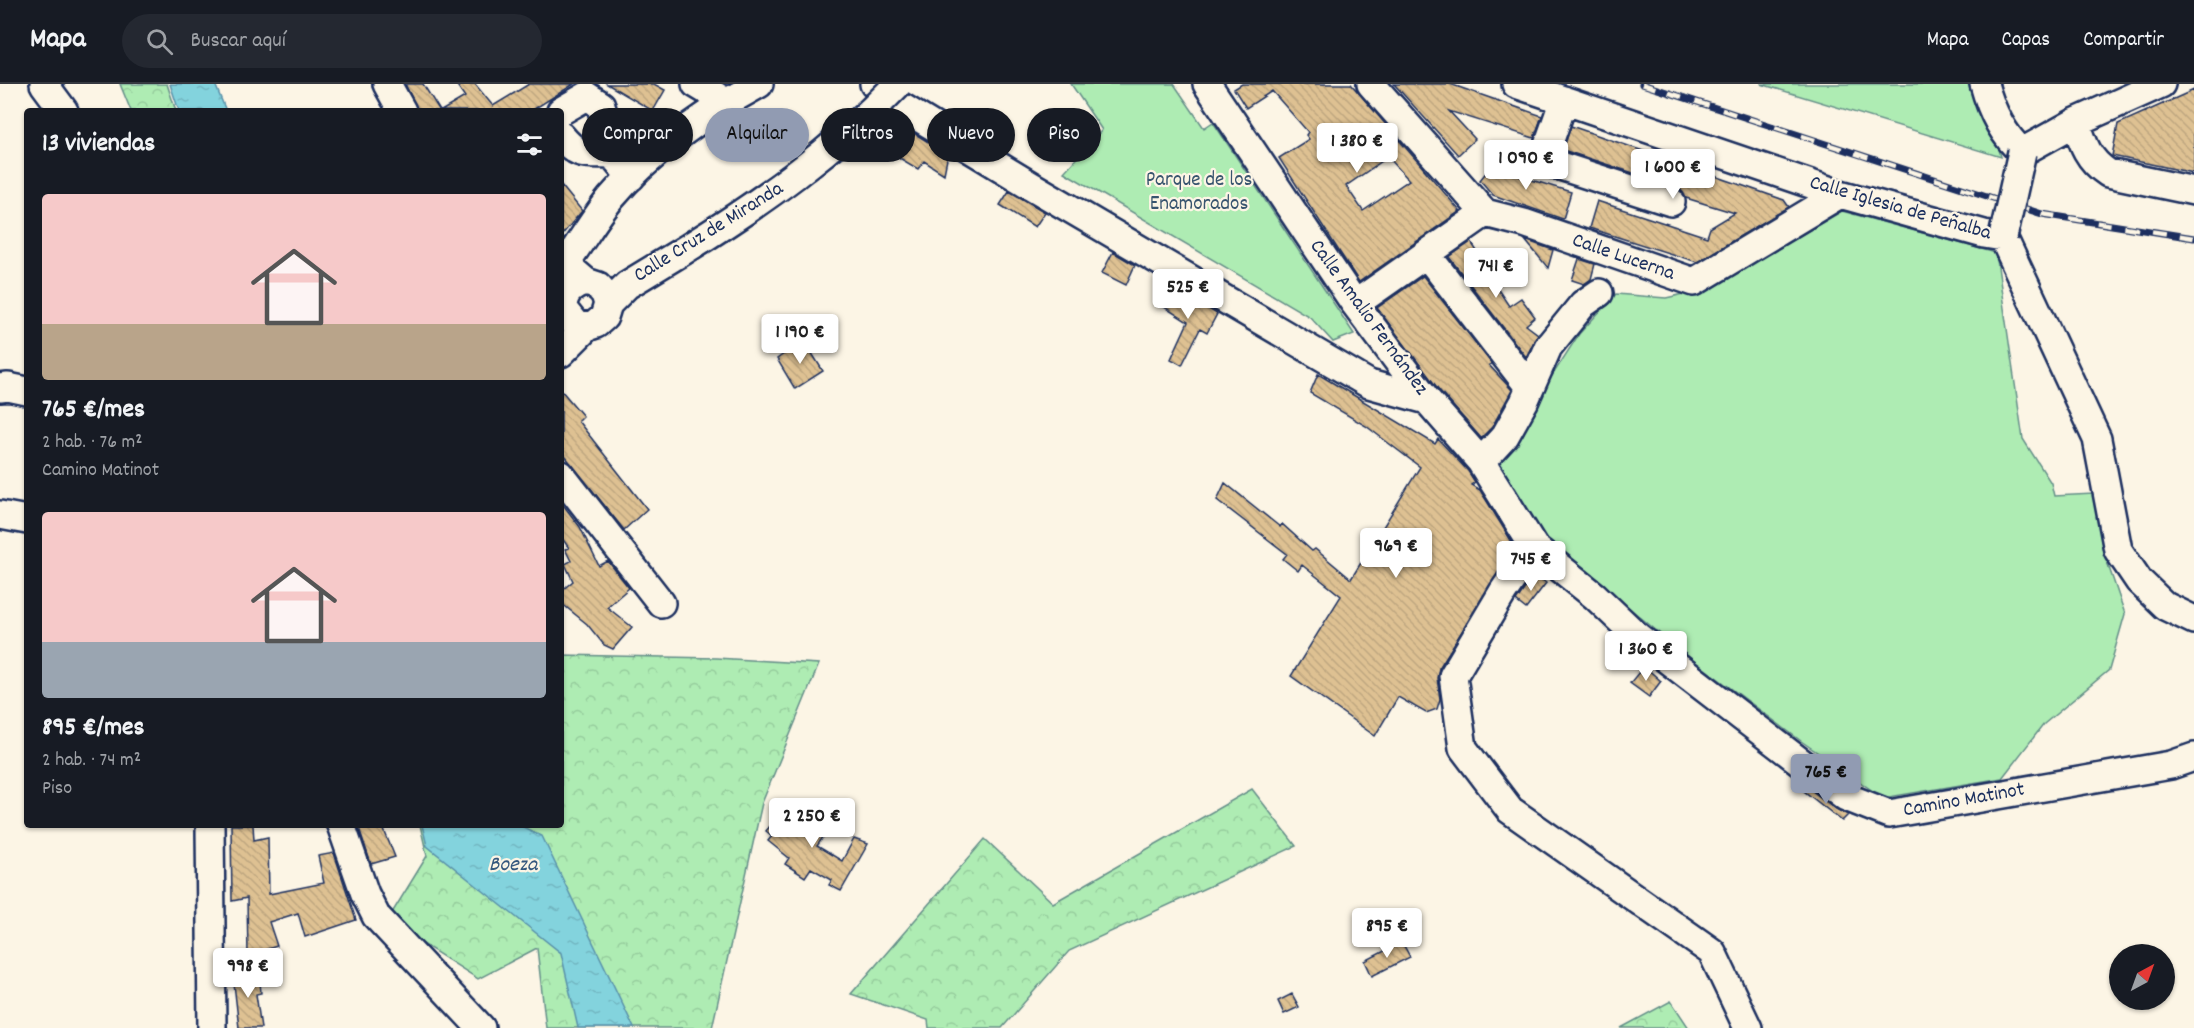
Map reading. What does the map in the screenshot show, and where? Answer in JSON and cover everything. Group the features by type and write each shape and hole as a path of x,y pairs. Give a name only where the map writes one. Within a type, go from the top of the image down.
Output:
{"street":[{"path":"44,84 62,108"},
{"path":"387,84 400,108"},
{"path":"696,84 726,102"},
{"path":"564,265 612,198 631,177 670,141 726,102 759,84"},
{"path":"874,84 900,106 1020,179 1369,384 1427,400"},
{"name":"Calle Cruz de Miranda","path":"597,291 627,285 794,178 871,112 898,84"},
{"name":"Calle Amalio Fernández","path":"1207,84 1355,304 1427,400 1481,462 1534,547"},
{"path":"1355,304 1485,213 1371,84"},
{"name":"Calle Iglesia de Peñalba","path":"1516,84 1840,194 1983,234 2003,237 2097,439 2118,550 2139,581 2165,606 2194,620"},
{"path":"1984,84 1998,121 2011,141 2022,152"},
{"path":"2003,237 2022,152 2076,122 2161,84"},
{"path":"564,109 587,96 601,105 602,108"},
{"path":"1564,100 1545,154 1554,164 1671,202"},
{"path":"2076,122 2086,152 2096,165 2108,173 2194,191"},
{"path":"564,140 572,149 582,153"},
{"path":"619,162 631,177"},
{"name":"Calle Lucerna","path":"1485,213 1524,223 1694,282 1840,194"},
{"path":"1427,255 1530,388"},
{"path":"564,267 597,291 604,317 596,324 566,317 567,292 575,285 597,291"},
{"path":"1481,462 1505,436 1548,347 1583,304 1599,293"},
{"path":"0,388 24,391"},
{"path":"564,479 661,603"},
{"path":"0,515 24,519"},
{"path":"1534,547 1503,592 1453,676 1463,748 1510,810 1712,952 1748,1028"},
{"name":"Camino Matinot","path":"1534,547 1595,596 1638,637 1846,797 1889,814 2171,765 2194,757"},
{"path":"210,828 212,1028"},
{"path":"342,828 365,894 376,916 481,1028"}],"green space":[{"path":"120,84 167,84 175,108 130,108"},
{"name":"Parque de los Enamorados","path":"1071,84 1174,84 1204,128 1213,122 1354,334 1333,342 1310,317 1064,172 1073,162 1101,162 1101,108 1087,108"},
{"path":"1761,84 1977,84 1993,124 2001,157"},
{"path":"1842,211 1996,253 2023,439 2051,483 2054,496 2094,494 2104,553 2125,614 2109,670 2044,724 2002,778 1883,798 1801,741 1676,647 1590,575 1543,544 1497,461 1579,334 1616,294 1666,298 1711,288"},
{"path":"564,655 716,658 819,664 762,803 712,1028 546,1028 537,948 478,979 387,921 427,856 421,828 564,828"},
{"path":"1252,789 1296,846 1069,951 1002,1028 929,1028 928,1020 851,994 985,839 1053,903"},
{"path":"1671,1001 1689,1028 1621,1028"}],"water":[{"path":"170,84 215,84 225,108 178,108"},
{"name":"Boeza","path":"423,828 525,828 542,836 634,1028 578,1028 561,953 427,846"}],"building":[{"path":"405,84 423,84 438,108 417,108"},
{"path":"456,84 475,84 493,106 529,84 574,84 536,108 446,108 465,97"},
{"path":"607,84 654,84 665,90 655,108 648,108"},
{"path":"1242,84 1351,84 1460,211 1359,282 1279,158 1309,139 1306,135 1308,132 1272,91 1246,108 1234,89","holes":["1388,157 1409,180 1363,211 1346,186"]},
{"path":"1394,84 1450,84 1542,116 1534,138 1449,111 1475,139 1458,155"},
{"path":"2194,90 2194,173 2112,156 2118,124"},
{"path":"1571,126 1784,200 1789,207 1697,262 1589,228 1597,201 1707,237 1710,228 1735,213 1686,198 1676,187 1563,150"},
{"path":"915,134 927,141 927,162 946,162 944,174 924,161 918,169 906,162 915,162"},
{"path":"1497,159 1509,173 1571,192 1563,219 1493,195 1480,180"},
{"path":"564,189 582,211 564,232"},
{"path":"1009,191 1045,212 1035,227 1000,205"},
{"path":"1525,240 1553,250 1548,268"},
{"path":"1471,242 1484,262 1481,264 1509,306 1521,298 1535,317 1526,325 1538,334 1526,357 1449,257"},
{"path":"1113,252 1135,265 1126,285 1102,273"},
{"path":"1579,259 1595,264 1591,279 1584,284 1572,280"},
{"path":"1423,276 1492,364 1489,365 1512,390 1492,427 1481,438 1439,390 1377,308"},
{"path":"1169,285 1217,314 1207,333 1200,329 1182,365 1171,359 1188,322 1161,305"},
{"path":"805,342 823,371 795,389 777,359"},
{"path":"1318,374 1435,444 1438,439 1468,471 1475,482 1471,485 1480,490 1515,547 1439,668 1437,678 1440,699 1437,709 1426,713 1398,697 1375,736 1291,676 1341,596 1302,565 1298,571 1283,559 1287,554 1217,500 1225,483 1280,527 1282,524 1312,551 1315,549 1351,579 1420,467 1366,426 1310,393"},
{"path":"564,394 583,416 578,421 647,509 624,530 564,455"},
{"path":"564,506 580,527 599,566 608,561 629,588 607,607 632,627 613,649 604,645 587,624 564,605 564,588 573,581 565,564 571,561 565,549 569,548 564,541"},
{"path":"1535,574 1546,583 1526,609 1516,601"},
{"path":"1644,666 1661,681 1649,697 1630,683"},
{"path":"1807,787 1836,809 1848,815 1842,821 1804,791"},
{"path":"785,808 807,828 814,817 830,827 817,846 842,861 854,839 868,844 841,891 829,885 832,880 811,868 805,877 785,864 789,858 768,841 772,836 766,831"},
{"path":"231,828 253,828 254,840 268,837 269,894 324,883 318,856 334,853 356,920 305,937 298,913 269,922 277,946 248,955 247,898 232,901"},
{"path":"359,828 383,828 395,857 371,864"},
{"path":"1402,942 1410,957 1372,976 1365,961"},
{"path":"259,971 261,993 256,994 261,1028 239,1028 233,975"},
{"path":"1292,994 1299,1007 1284,1014 1278,1001"}],"railway":[{"path":"1642,84 2042,214 2194,238"}]}
